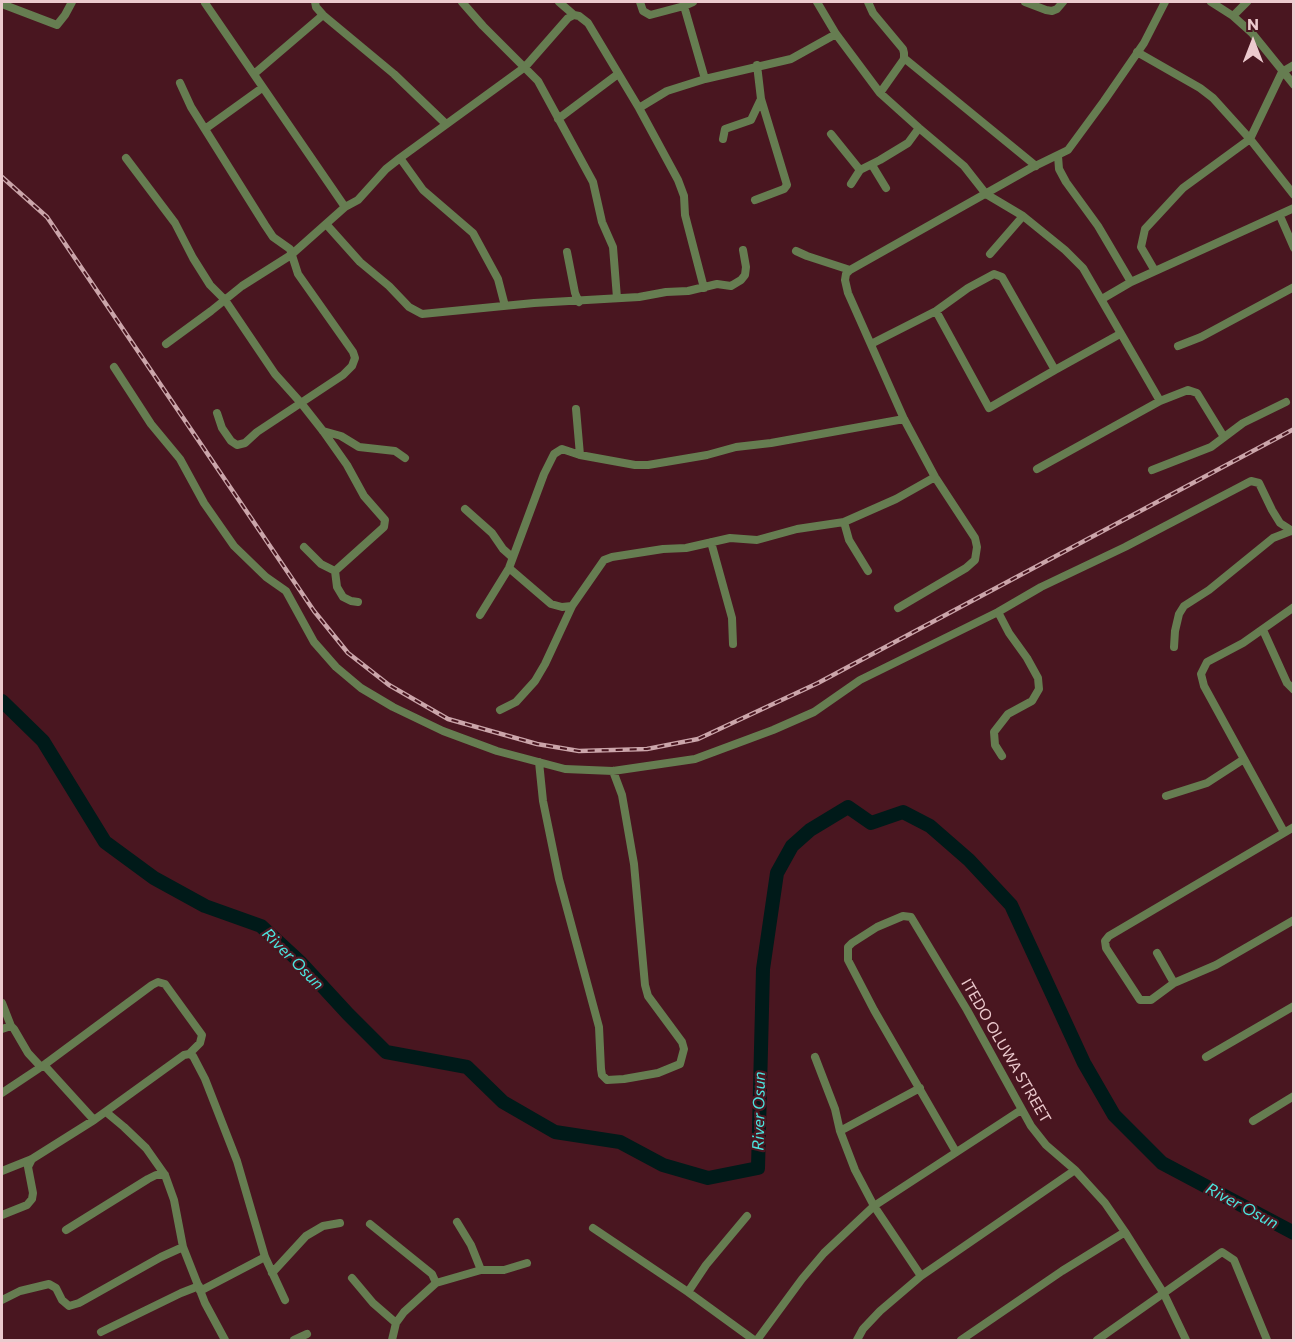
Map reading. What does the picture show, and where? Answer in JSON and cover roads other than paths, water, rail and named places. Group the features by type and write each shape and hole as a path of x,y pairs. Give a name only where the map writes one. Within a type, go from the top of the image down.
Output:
{"street":[{"path":"2,4 57,25 72,2"},
{"path":"315,2 323,15 394,74 446,124"},
{"path":"462,2 538,81 593,182 602,222 613,247 617,298"},
{"path":"470,9 476,2"},
{"path":"559,2 588,23 639,108 678,180 684,196 685,215 704,288"},
{"path":"640,2 643,11 650,15 693,2"},
{"path":"817,2 836,34 880,93 964,166 986,194 1023,216 1083,267 1160,401"},
{"path":"868,2 885,29 903,49 904,58 880,93"},
{"path":"1025,2 1052,11 1058,9 1063,2"},
{"path":"898,608 975,560 977,547 975,538 935,477 904,419 848,294 846,274 1036,166 1058,156 1076,141 1137,52 1165,2"},
{"path":"1211,2 1233,16 1252,33 1293,85"},
{"path":"1233,16 1247,2"},
{"path":"205,3 345,207"},
{"path":"684,6 705,79"},
{"path":"254,74 323,15"},
{"path":"166,344 242,286 291,255 345,207 358,200 400,158 525,67 568,18 574,15"},
{"path":"639,108 667,91 757,65 790,59 836,34"},
{"path":"1137,52 1200,88 1213,98 1250,139 1293,195"},
{"path":"904,58 1036,166"},
{"path":"755,200 784,189 787,185 761,99 757,65"},
{"path":"1155,271 1141,247 1145,229 1183,188 1250,139 1282,72 1293,65"},
{"path":"558,119 618,74"},
{"path":"180,83 191,107 273,237 290,249 298,274 355,358 352,366 343,375 257,432 246,443 237,445 226,436 217,413"},
{"path":"205,129 262,88"},
{"path":"723,139 725,129 751,120 761,99"},
{"path":"851,184 860,170 908,143 919,129"},
{"path":"831,134 860,170"},
{"path":"1058,156 1059,170 1098,226 1131,282"},
{"path":"126,158 175,223 210,285 225,300 274,374 323,431 347,465 364,496 384,520 384,527 336,571"},
{"path":"400,158 423,190 473,233 498,279 505,306"},
{"path":"872,165 886,188"},
{"path":"1102,298 1131,282 1280,216 1293,208"},
{"path":"990,254 1023,216"},
{"path":"1280,216 1293,248"},
{"path":"326,224 360,262 389,286 409,307 422,314 534,303 639,297 704,288 717,284 731,286 745,275 743,250"},
{"path":"796,251 850,270"},
{"path":"567,252 574,293 579,302"},
{"path":"870,344 936,311 989,276 999,275 1018,303 1055,370"},
{"path":"1178,346 1201,337 1293,287"},
{"path":"936,311 989,408 1120,334"},
{"path":"114,367 151,424 180,459 204,503 234,546 266,577 286,591 314,642 336,667 361,688 443,731 486,747 565,769 613,771 695,759 773,730 814,712 860,680 1251,482 1259,483 1272,510 1281,523 1292,531"},
{"path":"1037,469 1160,401 1192,390 1197,393 1224,437"},
{"path":"1152,470 1211,447 1243,423 1286,402"},
{"path":"576,409 580,455"},
{"path":"480,615 509,568 554,454 562,449 580,455 635,465 648,465 707,455 736,447 771,443 904,419"},
{"path":"323,431 341,436 359,447 395,451 405,458"},
{"path":"500,710 516,702 535,681 572,606 604,560 612,556 686,548 730,538 757,540 797,529 844,522 896,499 935,477"},
{"path":"465,509 492,534 512,557"},
{"path":"844,522 849,540 868,571"},
{"path":"1174,647 1177,622 1184,606 1209,590 1273,538 1292,531"},
{"path":"711,542 732,618 733,644"},
{"path":"304,547 321,564 336,571"},
{"path":"509,568 551,604 562,607 572,606"},
{"path":"336,571 337,587 344,597 358,602"},
{"path":"1284,832 1204,686 1201,674 1207,662 1263,630 1293,607"},
{"path":"998,612 1038,678 1039,689 1032,701 1008,714 994,732 995,745 1002,756"},
{"path":"1263,630 1287,683 1293,690"},
{"path":"1166,796 1208,783 1244,759"},
{"path":"539,762 543,801 559,879 596,1016 600,1037 602,1075 607,1080 658,1073 680,1064 684,1049 682,1042 648,996 645,985 634,864 622,795 613,771"},
{"path":"1293,827 1109,936 1105,941 1106,948 1140,1000 1151,1000 1174,983 1216,965 1293,922"},
{"name":"ITEDO OLUWA STREET","path":"920,1088 874,1010 848,960 847,952 852,943 877,927 903,916 911,917 967,1010 1021,1110 1046,1145 1075,1170 1105,1203 1125,1232 1164,1294 1186,1341"},
{"path":"1157,953 1174,983"},
{"path":"2,1093 158,982 165,984 202,1035 200,1042 189,1054 184,1055 94,1120 32,1159 2,1171"},
{"path":"2,1003 11,1026 28,1053 94,1120"},
{"path":"1206,1057 1293,1006"},
{"path":"2,1029 11,1026"},
{"path":"189,1054 193,1056 205,1079 237,1161 265,1257 285,1300"},
{"path":"815,1056 855,1170 874,1206 921,1276"},
{"path":"840,1131 920,1088 956,1152"},
{"path":"1253,1121 1293,1096"},
{"path":"593,1228 688,1292 755,1341 824,1253 874,1206 1021,1110"},
{"path":"105,1112 146,1148 165,1175 174,1200 183,1248 225,1341"},
{"path":"2,1215 27,1205 32,1199 33,1192 28,1167 32,1159"},
{"path":"856,1341 863,1329 880,1311 921,1276 1075,1170"},
{"path":"66,1230 148,1179 156,1175 165,1175"},
{"path":"688,1292 747,1216"},
{"path":"457,1222 465,1233 481,1270"},
{"path":"272,1273 306,1236 323,1226 340,1223"},
{"path":"370,1224 432,1274 436,1283"},
{"path":"961,1341 1062,1271 1125,1232"},
{"path":"2,1300 20,1291 50,1284 56,1288 69,1306 79,1303 161,1257 183,1248"},
{"path":"1097,1341 1222,1252 1234,1260 1267,1341"},
{"path":"101,1332 181,1293 200,1289 265,1257"},
{"path":"392,1341 396,1323 404,1312 436,1283 481,1270 504,1270 527,1263"},
{"path":"352,1278 373,1303 396,1323"},
{"path":"294,1341 307,1334"}],"waterway":[{"name":"River Osun","path":"2,701 43,741 105,842 154,878 205,906 261,926 301,963 386,1052 467,1067 503,1102 555,1132 620,1142 663,1165 708,1178 758,1168 763,969 777,873 792,846 810,830 848,807 871,823 903,812 930,826 969,860 1011,905 1084,1063 1114,1115 1162,1163 1294,1233"}],"railway":[{"path":"2,177 47,217 314,611 348,653 389,685 448,719 537,744 579,751 647,749 698,739 818,683 1294,429"}]}
